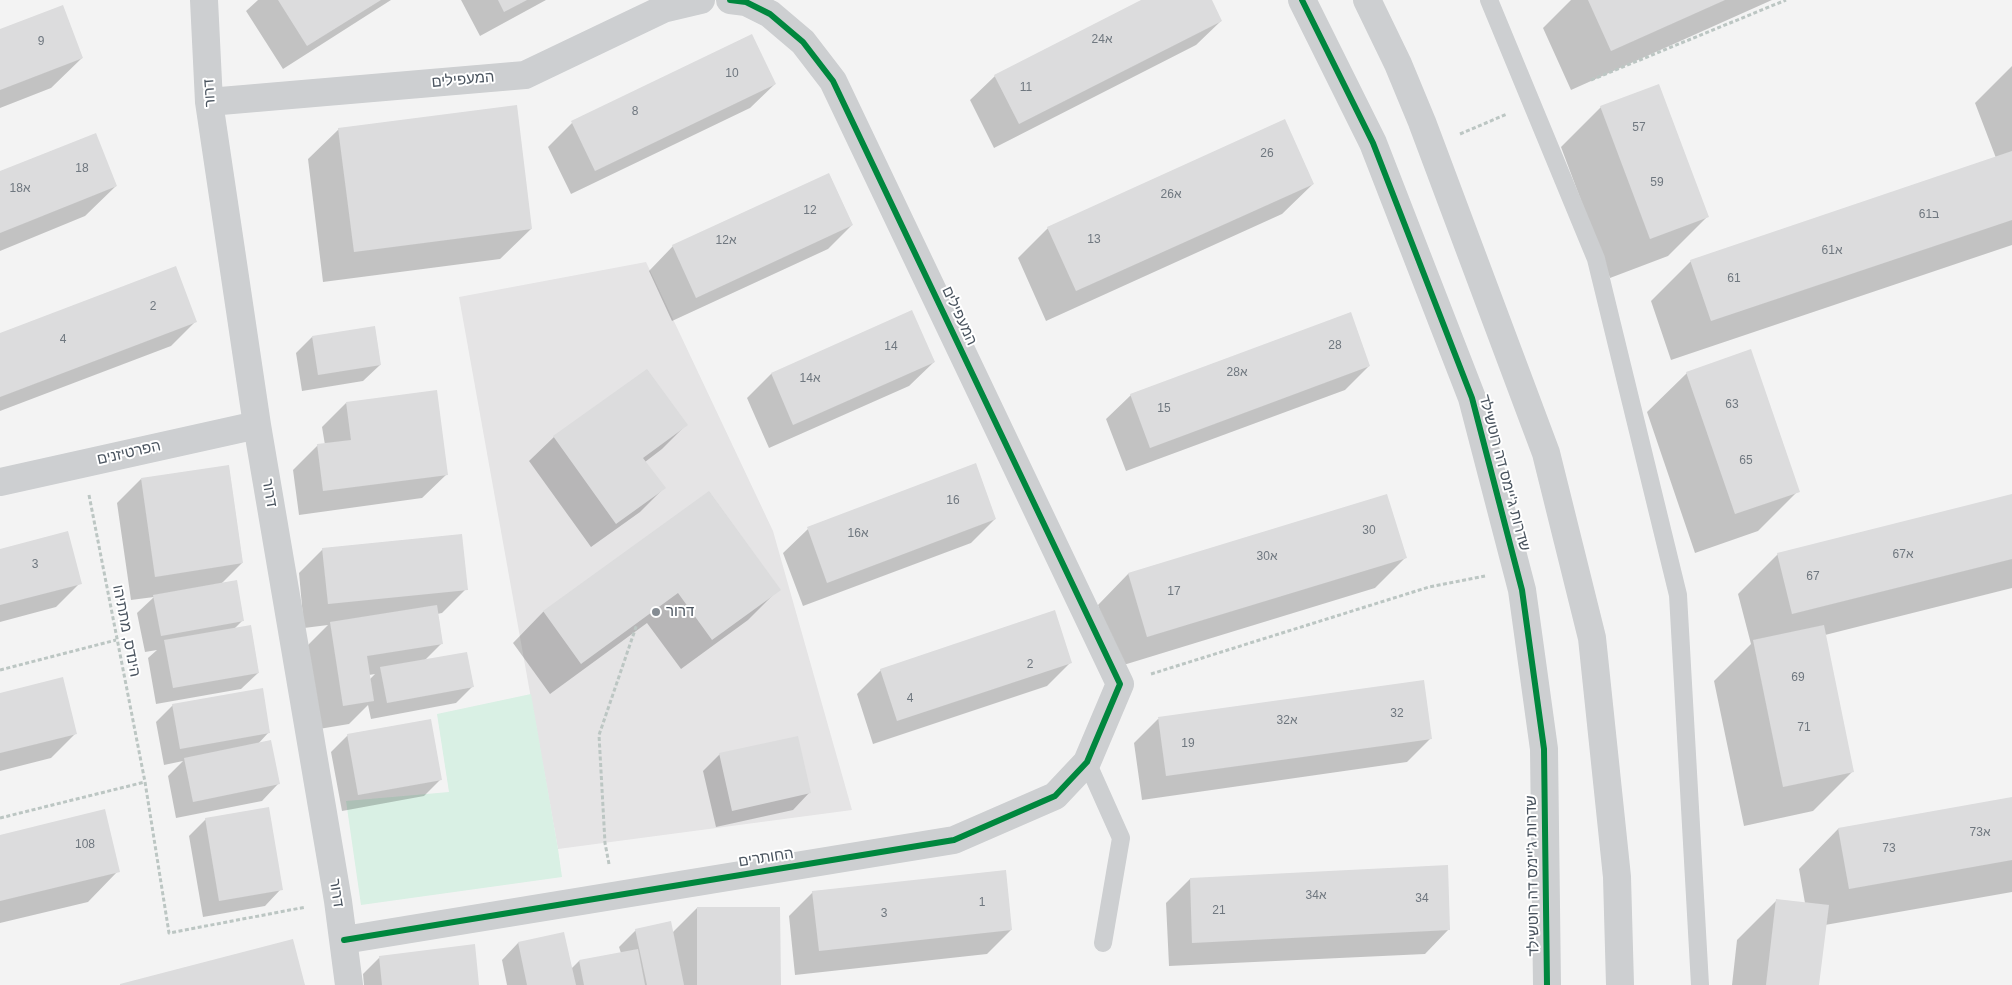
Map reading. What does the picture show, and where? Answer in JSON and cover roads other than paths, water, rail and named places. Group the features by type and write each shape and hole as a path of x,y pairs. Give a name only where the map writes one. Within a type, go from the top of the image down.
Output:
{"street":[{"name":"דרור","path":"204,0 210,102 257,424 344,940 349,985"},
{"name":"המעפילים","path":"210,102 525,75 664,9 701,0"},
{"name":"המעפילים","path":"730,0 746,2 770,14 803,42 833,81 1120,684"},
{"name":"שדרות ג'יימס דה רוטשילד","path":"1302,0 1373,143 1472,398 1522,590 1544,749 1548,985"},
{"path":"1367,0 1398,64 1422,122 1546,453 1592,638 1617,878 1620,985"},
{"name":"הפרטיזנים","path":"0,482 257,424"},
{"name":"החותרים","path":"344,940 954,840 1055,796 1087,762 1120,684"}],"lane":[{"path":"1489,0 1596,259 1678,595 1700,985"},
{"path":"1087,762 1121,838 1103,944"}],"place":[{"name":"דרור","path":"656,612"}]}
